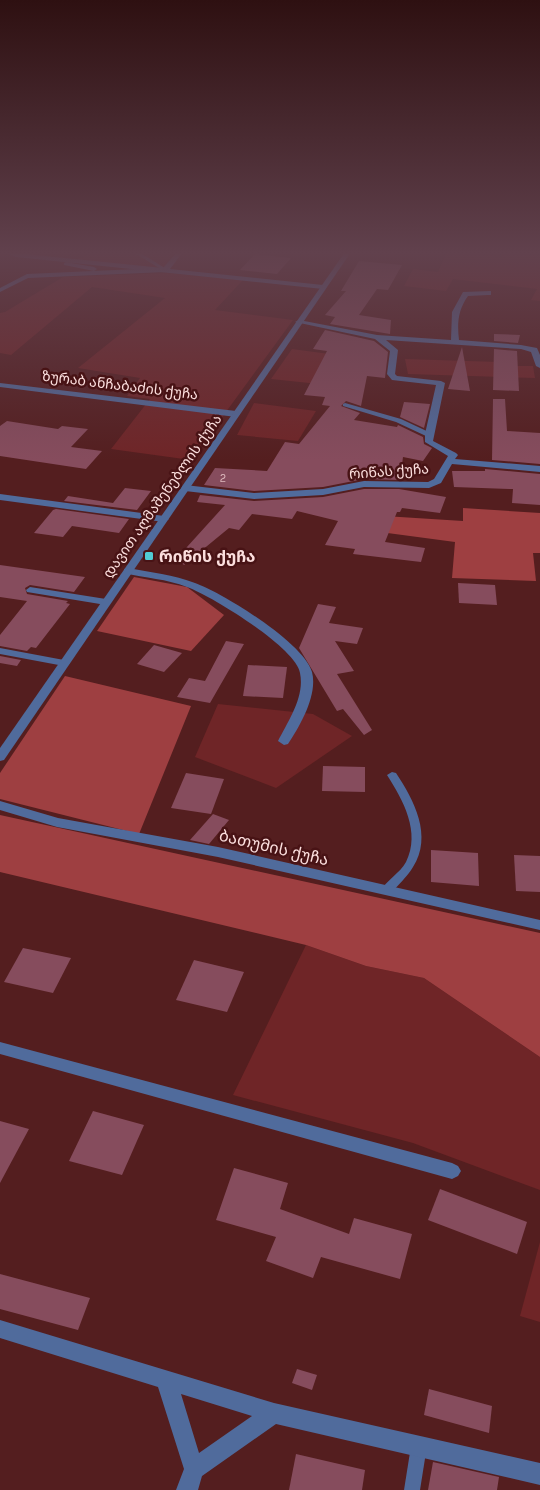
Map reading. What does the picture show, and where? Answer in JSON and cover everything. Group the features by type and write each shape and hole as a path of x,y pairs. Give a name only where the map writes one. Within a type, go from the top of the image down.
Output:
{"street":[{"path":"299,322 376,337 522,347 534,350 540,366"},
{"name":"დავით აღმაშენებლის ქუჩა","path":"0,757 299,322"},
{"path":"453,322 455,343"},
{"path":"376,337 394,350 391,374 395,378 441,383 429,434"},
{"name":"ზურაბ ანჩაბაძის ქუჩა","path":"0,385 236,414"},
{"name":"რიწას ქუჩა","path":"186,488 254,496 323,492 364,484 429,485 438,481 453,455 429,442 429,434"},
{"path":"451,461 540,469"},
{"path":"0,497 164,519"},
{"path":"128,571 198,587 236,609 286,645 302,661 306,673 304,700 284,741"},
{"path":"0,651 64,663"},
{"name":"ბათუმის ქუჩა","path":"0,805 57,822 218,852 540,925"},
{"path":"0,1048 452,1171"},
{"path":"0,1328 274,1413 540,1474"},
{"path":"166,1380 194,1469 188,1490"},
{"path":"194,1469 274,1413"}],"lane":[{"path":"345,405 403,421 429,434"},
{"path":"30,590 106,602"},
{"path":"386,891 412,862 417,839 414,820 405,793 392,775"},
{"path":"412,1490 419,1446"}],"shaded area":[{"path":"0,322 51,322 11,355 0,353"},
{"path":"136,322 292,322 191,460 111,449 150,399 127,396 140,378 78,368"},
{"path":"292,349 352,357 338,386 271,379"},
{"path":"405,359 499,362 501,366 533,366 535,378 408,374"},
{"path":"254,403 316,411 298,441 237,435"},
{"path":"463,508 540,513 540,553 533,553 536,581 452,578 455,542 380,532 384,516 463,521"},
{"path":"134,577 187,587 224,615 191,651 97,631"},
{"path":"65,676 191,706 139,834 0,799 0,773"},
{"path":"218,704 313,714 352,736 276,788 195,757"},
{"path":"0,815 540,933 540,1057 424,978 366,966 306,945 0,872"},
{"path":"306,945 366,966 424,978 540,1057 540,1190 413,1143 233,1095"},
{"path":"540,1242 540,1322 520,1316"}],"building":[{"path":"332,322 391,322 390,334 330,324"},
{"path":"325,330 374,341 388,352 385,378 367,376 361,406 346,401 341,406 360,413 354,420 397,427 398,425 423,437 424,444 432,448 423,461 403,457 400,480 364,479 323,487 254,491 204,485 215,468 267,471 285,442 299,444 330,406 322,405 325,397 304,395 327,351 313,349"},
{"path":"494,334 520,335 518,343 494,341"},
{"path":"462,347 470,391 448,389"},
{"path":"494,349 517,351 519,391 493,390"},
{"path":"493,399 505,399 507,431 540,433 540,464 492,460"},
{"path":"404,402 430,404 424,428 400,417"},
{"path":"7,421 58,429 62,426 88,429 71,447 102,451 86,469 0,456 0,426"},
{"path":"485,469 540,474 540,505 512,503 513,489 454,487 452,471 485,471"},
{"path":"125,488 151,491 137,510 64,501 68,496 113,503"},
{"path":"364,489 399,489 446,497 440,513 402,508 400,512 397,512 385,542 425,548 421,562 353,554 355,549 325,545 338,521 297,511 292,519 252,514 239,530 229,528 184,565 177,558 225,505 197,502 200,495 254,501 323,497"},
{"path":"53,510 129,519 119,533 72,526 63,537 34,533"},
{"path":"0,565 85,577 74,592 30,585 25,588 27,594 68,601 66,603 70,604 36,648 31,647 27,651 0,646 0,635 27,601 0,597"},
{"path":"458,583 495,585 497,605 459,603"},
{"path":"318,604 336,607 329,623 363,628 357,644 335,641 354,671 337,674 372,730 364,735 343,709 337,711 299,648"},
{"path":"226,641 244,644 210,703 177,697 189,678 205,681"},
{"path":"154,645 182,653 164,672 137,664"},
{"path":"0,656 21,660 17,666 0,663"},
{"path":"248,665 287,667 283,698 243,696"},
{"path":"323,766 365,767 365,792 322,791"},
{"path":"186,773 224,779 211,814 171,808"},
{"path":"213,814 229,820 209,844 190,840"},
{"path":"431,850 478,853 479,886 431,882"},
{"path":"514,855 540,856 540,892 516,891"},
{"path":"23,948 71,958 53,993 4,982"},
{"path":"194,960 244,972 227,1012 176,1000"},
{"path":"93,1111 144,1125 122,1175 69,1161"},
{"path":"0,1121 29,1129 0,1183"},
{"path":"234,1168 288,1183 280,1209 349,1234 354,1218 412,1234 400,1279 321,1257 313,1278 266,1261 276,1237 216,1220"},
{"path":"440,1189 527,1222 517,1254 428,1220"},
{"path":"0,1274 90,1298 78,1330 0,1309"},
{"path":"297,1369 317,1375 312,1390 292,1383"},
{"path":"429,1389 492,1406 489,1433 424,1415"},
{"path":"296,1454 365,1470 362,1490 289,1490"},
{"path":"433,1462 499,1477 497,1490 428,1490"}],"place":[{"name":"რიწის ქუჩა","path":"149,556"}]}
